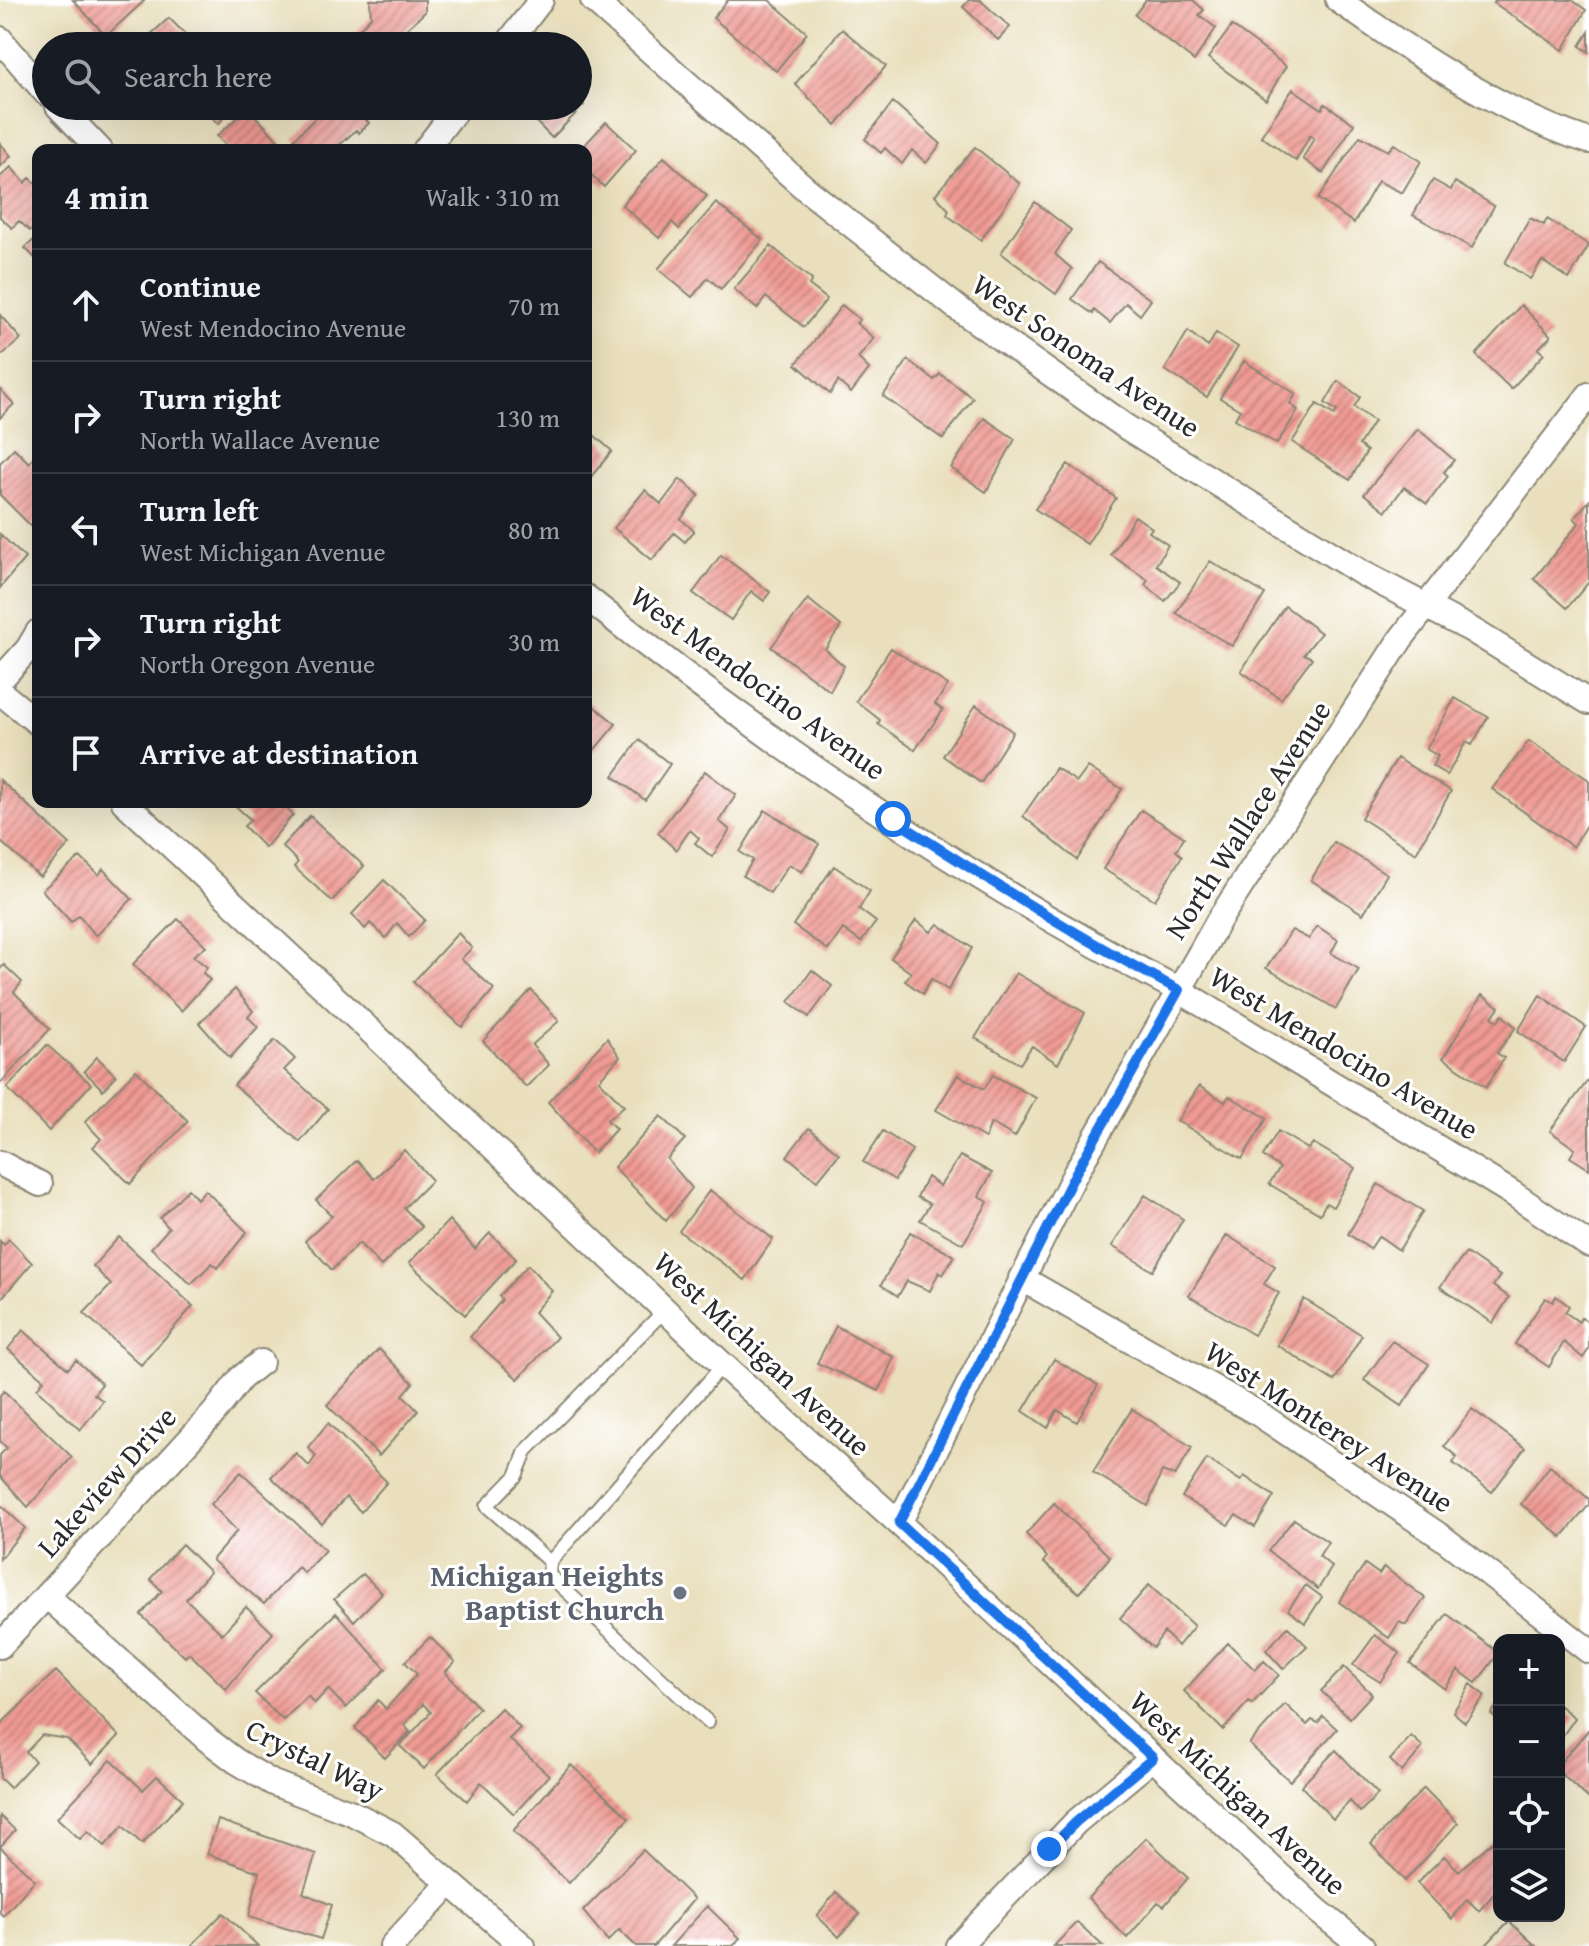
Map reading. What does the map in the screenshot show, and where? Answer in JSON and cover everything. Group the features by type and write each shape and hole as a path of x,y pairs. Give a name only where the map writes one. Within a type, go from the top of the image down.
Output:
{"street":[{"path":"517,32 541,0"},
{"name":"West Sonoma Avenue","path":"593,0 806,189 956,307 1126,427 1362,573 1470,629 1589,702"},
{"path":"1338,0 1504,105 1589,141"},
{"path":"0,39 32,77"},
{"path":"71,120 94,144"},
{"path":"430,144 448,120"},
{"name":"North Wallace Avenue","path":"899,1523 1075,1174 1227,907 1400,640 1589,395"},
{"name":"West Mendocino Avenue","path":"592,602 672,666 893,819 998,886 1179,990 1512,1193 1589,1245"},
{"path":"0,680 32,642"},
{"path":"0,692 32,718"},
{"name":"West Michigan Avenue","path":"130,808 723,1365 899,1523 1318,1911 1362,1946"},
{"path":"0,1163 40,1184"},
{"name":"West Monterey Avenue","path":"1021,1278 1259,1414 1443,1538 1589,1651"},
{"name":"Lakeview Drive","path":"0,1646 214,1413 241,1378 261,1362"},
{"name":"Crystal Way","path":"47,1596 208,1740 236,1761 273,1783 352,1813 393,1834 523,1946"},
{"path":"958,1946 1076,1822 1153,1758"},
{"path":"392,1946 450,1883"}],"lane":[{"path":"550,1562 487,1506 516,1476 526,1451 666,1309"},
{"path":"708,1722 549,1575 550,1562 723,1365"}],"building":[{"path":"73,0 145,0 110,32 102,32"},
{"path":"370,0 425,0 425,12 403,32 356,32 371,17"},
{"path":"728,0 769,0 807,33 776,71 713,18"},
{"path":"969,0 980,0 1010,27 998,40 963,7"},
{"path":"1146,0 1193,0 1204,10 1199,15 1216,28 1194,61 1135,15"},
{"path":"1496,0 1572,0 1586,10 1563,50 1494,3"},
{"path":"169,18 183,32 154,32"},
{"path":"1232,26 1286,66 1266,100 1208,58"},
{"path":"842,29 886,66 836,125 795,84"},
{"path":"1589,32 1589,52 1580,46"},
{"path":"1293,89 1322,109 1325,104 1354,124 1323,173 1303,159 1314,138 1310,135 1296,161 1261,136"},
{"path":"893,102 941,144 926,163 912,150 902,164 885,148 881,153 865,139"},
{"path":"235,120 259,120 281,144 224,144 217,136"},
{"path":"313,120 366,120 369,123 341,144 299,144 294,139"},
{"path":"534,120 569,120 552,138"},
{"path":"606,122 636,150 604,187 592,176 592,144 586,144"},
{"path":"1360,136 1388,151 1394,144 1421,161 1402,193 1378,181 1354,223 1318,199"},
{"path":"0,143 11,156 0,167"},
{"path":"975,147 1020,184 981,240 947,215 949,210 935,195"},
{"path":"664,157 707,196 679,229 672,222 659,238 622,205"},
{"path":"11,167 25,183 30,178 32,180 30,231 19,221 12,228 0,217 0,177"},
{"path":"1433,180 1451,190 1455,182 1494,206 1472,248 1413,215"},
{"path":"1035,202 1071,230 1055,254 1072,269 1056,294 1001,253"},
{"path":"716,203 763,240 721,289 708,278 692,297 658,269"},
{"path":"1530,218 1544,225 1547,219 1589,245 1569,279 1542,261 1530,279 1505,263"},
{"path":"32,242 32,255 25,248"},
{"path":"771,246 812,280 809,285 827,299 804,327 766,297 757,309 734,289"},
{"path":"1098,262 1151,300 1140,315 1126,303 1110,323 1094,310 1093,314 1072,299"},
{"path":"842,305 860,320 856,323 874,338 858,358 869,369 851,393 838,381 830,394 796,364"},
{"path":"1521,305 1551,336 1538,349 1544,354 1511,389 1476,355"},
{"path":"0,315 21,339 2,355 0,353"},
{"path":"1188,331 1208,347 1216,333 1238,347 1207,397 1165,370"},
{"path":"908,360 934,380 940,374 973,398 943,439 883,396"},
{"path":"1244,361 1296,394 1290,404 1298,410 1277,444 1235,419 1240,410 1220,398"},
{"path":"1338,381 1360,397 1354,407 1374,421 1359,445 1367,451 1350,480 1292,442 1317,404 1334,415 1337,411 1325,403"},
{"path":"0,389 14,404 0,418"},
{"path":"984,418 1015,439 986,492 951,468"},
{"path":"1418,429 1454,460 1444,472 1448,476 1427,504 1404,487 1386,511 1364,494"},
{"path":"592,433 612,451 592,476"},
{"path":"14,448 29,463 32,459 32,527 0,495 0,463"},
{"path":"1068,464 1116,498 1087,544 1035,509"},
{"path":"680,479 699,495 681,519 694,531 685,542 674,533 652,560 614,528 645,490 661,504"},
{"path":"1589,501 1589,582 1567,608 1534,579 1579,523 1574,518"},
{"path":"1135,516 1152,528 1149,532 1168,545 1156,565 1180,582 1165,601 1145,585 1148,580 1111,555"},
{"path":"0,534 25,558 0,588"},
{"path":"721,555 770,592 764,601 751,591 731,620 693,593"},
{"path":"1210,561 1265,594 1232,646 1176,613"},
{"path":"808,599 841,626 825,649 844,666 830,691 771,647"},
{"path":"1285,606 1321,633 1304,654 1312,658 1281,699 1241,671"},
{"path":"891,648 948,685 935,704 943,710 915,750 878,724 880,720 856,701"},
{"path":"1455,698 1488,717 1472,745 1466,742 1447,775 1432,766 1438,756 1426,749"},
{"path":"592,705 616,724 592,753"},
{"path":"976,705 1013,732 981,783 943,756"},
{"path":"639,740 670,764 645,800 613,776"},
{"path":"1529,741 1589,780 1589,820 1573,847 1492,789"},
{"path":"1397,758 1451,791 1416,853 1361,818"},
{"path":"1088,767 1122,789 1077,860 1023,816 1056,768 1077,782"},
{"path":"705,771 736,795 719,821 730,830 712,857 695,843 699,838 690,830 676,850 658,833"},
{"path":"0,780 70,844 40,877 0,841"},
{"path":"238,808 286,808 293,815 265,848 244,826 251,820"},
{"path":"765,810 819,844 802,872 789,864 770,893 743,876 753,860 740,852"},
{"path":"1141,810 1184,837 1176,851 1182,856 1155,900 1103,869"},
{"path":"310,816 364,866 332,901 294,867 298,862 282,846"},
{"path":"1334,842 1387,874 1363,914 1311,880"},
{"path":"80,857 99,875 103,869 132,899 96,936 79,915 71,922 42,890"},
{"path":"834,866 870,891 859,909 876,922 861,942 843,929 828,950 793,925"},
{"path":"384,880 425,920 409,937 397,923 386,938 370,923 365,929 352,914"},
{"path":"178,919 206,946 193,956 207,967 203,973 210,980 181,1011 133,964"},
{"path":"916,920 931,932 938,924 972,948 948,990 931,979 923,994 905,981 911,973 891,958"},
{"path":"1317,926 1338,940 1331,953 1359,969 1336,1009 1266,968 1292,930 1309,939"},
{"path":"458,933 472,948 461,959 494,989 462,1027 413,982"},
{"path":"4,965 22,982 14,992 50,1029 0,1084 0,969"},
{"path":"812,970 832,986 809,1017 789,1002"},
{"path":"1016,973 1085,1013 1058,1064 1032,1046 1020,1064 975,1038"},
{"path":"235,989 253,1011 248,1017 258,1027 230,1058 199,1023"},
{"path":"531,990 559,1021 532,1045 549,1065 526,1087 483,1041"},
{"path":"1482,995 1499,1007 1492,1017 1498,1021 1502,1015 1516,1027 1497,1053 1504,1058 1486,1087 1443,1058"},
{"path":"1540,995 1586,1027 1564,1062 1518,1031"},
{"path":"607,1038 620,1057 599,1080 624,1106 607,1120 616,1129 594,1153 548,1102"},
{"path":"275,1040 295,1059 284,1070 328,1109 300,1142 234,1085"},
{"path":"47,1045 91,1084 49,1131 7,1088"},
{"path":"97,1057 116,1076 103,1090 84,1071"},
{"path":"136,1070 188,1121 130,1184 93,1147 101,1139 85,1122"},
{"path":"958,1075 984,1089 993,1075 1036,1098 1015,1137 991,1123 985,1138 936,1110"},
{"path":"1589,1079 1589,1169 1570,1157 1575,1149 1550,1131"},
{"path":"1199,1086 1225,1102 1229,1096 1267,1118 1242,1159 1177,1121"},
{"path":"661,1116 685,1139 667,1159 692,1188 666,1221 614,1167"},
{"path":"809,1128 839,1154 817,1181 787,1156"},
{"path":"883,1131 912,1150 895,1180 863,1162"},
{"path":"1278,1131 1308,1149 1313,1143 1355,1168 1333,1207 1326,1203 1320,1214 1269,1184 1280,1168 1263,1156"},
{"path":"404,1150 432,1180 404,1208 422,1227 381,1266 359,1243 332,1270 305,1241 332,1216 316,1200 357,1160 374,1179"},
{"path":"960,1156 992,1173 979,1196 988,1202 963,1244 920,1220 930,1204 917,1197 927,1177 940,1186"},
{"path":"1378,1184 1423,1211 1399,1250 1379,1236 1370,1249 1348,1234"},
{"path":"188,1189 197,1199 205,1190 247,1232 218,1268 212,1263 191,1284 151,1248 169,1228 160,1218"},
{"path":"710,1190 773,1239 745,1280 679,1231"},
{"path":"1145,1195 1183,1219 1153,1271 1112,1246"},
{"path":"449,1220 475,1249 490,1233 516,1259 465,1315 409,1263"},
{"path":"910,1232 954,1256 943,1275 939,1272 930,1291 907,1281 898,1296 881,1285"},
{"path":"1227,1235 1275,1266 1264,1284 1279,1293 1254,1335 1189,1296"},
{"path":"119,1237 193,1306 141,1365 84,1313 111,1285 93,1266"},
{"path":"9,1239 32,1263 0,1300 0,1241 4,1245"},
{"path":"1466,1253 1500,1276 1493,1286 1509,1297 1493,1323 1440,1287"},
{"path":"528,1265 552,1291 534,1312 557,1337 518,1379 470,1337 502,1300 499,1296"},
{"path":"1556,1296 1569,1306 1565,1312 1579,1322 1581,1317 1589,1323 1589,1349 1583,1358 1564,1342 1549,1367 1515,1344 1545,1298 1553,1302"},
{"path":"1304,1299 1362,1335 1334,1381 1277,1345"},
{"path":"836,1326 894,1357 879,1391 817,1363"},
{"path":"23,1330 68,1369 76,1360 102,1384 94,1394 103,1401 80,1430 37,1389 44,1380 8,1349"},
{"path":"1392,1341 1429,1364 1402,1406 1364,1380"},
{"path":"379,1349 413,1383 403,1395 418,1411 379,1456 327,1405"},
{"path":"1054,1359 1098,1385 1077,1422 1057,1410 1048,1428 1023,1411"},
{"path":"4,1391 72,1457 28,1507 0,1476 0,1455 7,1448 0,1441 0,1395"},
{"path":"1132,1409 1192,1447 1175,1476 1162,1471 1148,1506 1093,1472"},
{"path":"1472,1409 1525,1448 1492,1492 1453,1463 1457,1457 1444,1446"},
{"path":"328,1423 387,1482 361,1512 346,1497 322,1524 271,1477 296,1453 309,1466 316,1456 308,1447"},
{"path":"1207,1459 1241,1481 1244,1476 1274,1496 1255,1527 1236,1515 1228,1525 1182,1497"},
{"path":"1550,1466 1589,1499 1589,1505 1562,1537 1521,1504"},
{"path":"241,1472 325,1550 304,1573 298,1567 264,1604 212,1560 237,1531 211,1504"},
{"path":"1054,1503 1110,1557 1079,1593 1043,1562 1047,1557 1026,1534"},
{"path":"0,1504 25,1528 0,1559"},
{"path":"1294,1519 1328,1542 1319,1556 1332,1567 1318,1589 1268,1551"},
{"path":"182,1544 210,1572 186,1599 222,1634 246,1607 273,1633 226,1689 189,1653 185,1657 141,1615 162,1591 150,1579"},
{"path":"1365,1564 1379,1574 1384,1567 1425,1598 1406,1625 1399,1622 1389,1638 1339,1602"},
{"path":"363,1574 382,1593 354,1621 334,1599"},
{"path":"1149,1585 1194,1626 1178,1646 1164,1632 1153,1648 1120,1618"},
{"path":"1306,1585 1322,1597 1305,1623 1288,1610"},
{"path":"336,1613 386,1669 346,1708 328,1689 314,1704 308,1696 283,1720 255,1693"},
{"path":"1447,1614 1493,1648 1493,1661 1476,1683 1458,1670 1445,1689 1410,1663"},
{"path":"1288,1627 1307,1646 1283,1669 1266,1650"},
{"path":"1375,1635 1400,1653 1380,1682 1353,1665"},
{"path":"430,1637 455,1662 445,1672 479,1708 424,1769 400,1746 431,1712 423,1704 404,1725 410,1732 385,1758 355,1728 378,1700 386,1709 417,1674 405,1662"},
{"path":"1228,1643 1255,1670 1264,1661 1279,1675 1252,1704 1249,1701 1223,1730 1184,1691"},
{"path":"1344,1667 1372,1694 1350,1718 1321,1691"},
{"path":"56,1671 119,1736 92,1764 67,1739 42,1735 26,1752 35,1761 10,1788 0,1778 0,1725"},
{"path":"1471,1684 1485,1696 1465,1722 1453,1712"},
{"path":"1285,1704 1307,1725 1312,1720 1318,1723 1323,1716 1337,1729 1290,1781 1249,1744"},
{"path":"501,1708 520,1728 509,1739 549,1775 514,1814 481,1782 467,1801 437,1774"},
{"path":"1565,1710 1575,1718 1565,1732"},
{"path":"1589,1729 1589,1799 1565,1777 1565,1757"},
{"path":"1411,1736 1423,1747 1402,1772 1390,1760"},
{"path":"1336,1750 1378,1794 1360,1812 1350,1801 1333,1819 1301,1786"},
{"path":"111,1760 143,1790 157,1776 183,1800 142,1844 123,1826 105,1846 88,1831 80,1839 57,1818"},
{"path":"571,1765 629,1818 569,1883 513,1831"},
{"path":"1424,1788 1458,1823 1405,1881 1371,1844"},
{"path":"0,1816 15,1830 0,1847"},
{"path":"218,1820 316,1854 303,1893 332,1905 321,1939 249,1917 259,1872 207,1854"},
{"path":"1146,1838 1188,1878 1164,1906 1158,1902 1127,1938 1088,1898"},
{"path":"1493,1843 1493,1895 1479,1911 1467,1899 1452,1919 1417,1883 1444,1856 1459,1871"},
{"path":"0,1847 35,1880 3,1916 0,1913"},
{"path":"643,1850 694,1899 654,1946 636,1946 619,1930 608,1941 583,1911"},
{"path":"836,1892 860,1914 839,1937 817,1916"},
{"path":"707,1906 740,1938 733,1946 671,1946"},
{"path":"223,1913 258,1946 191,1946"},
{"path":"1077,1922 1103,1946 1054,1946"},
{"path":"1510,1922 1536,1946 1485,1946"}],"place":[{"name":"Michigan Heights Baptist Church","path":"680,1593"}],"route":[{"path":"893,819 998,886 1179,990 1075,1174 899,1523 1153,1758 1076,1822 1049,1849"}]}
